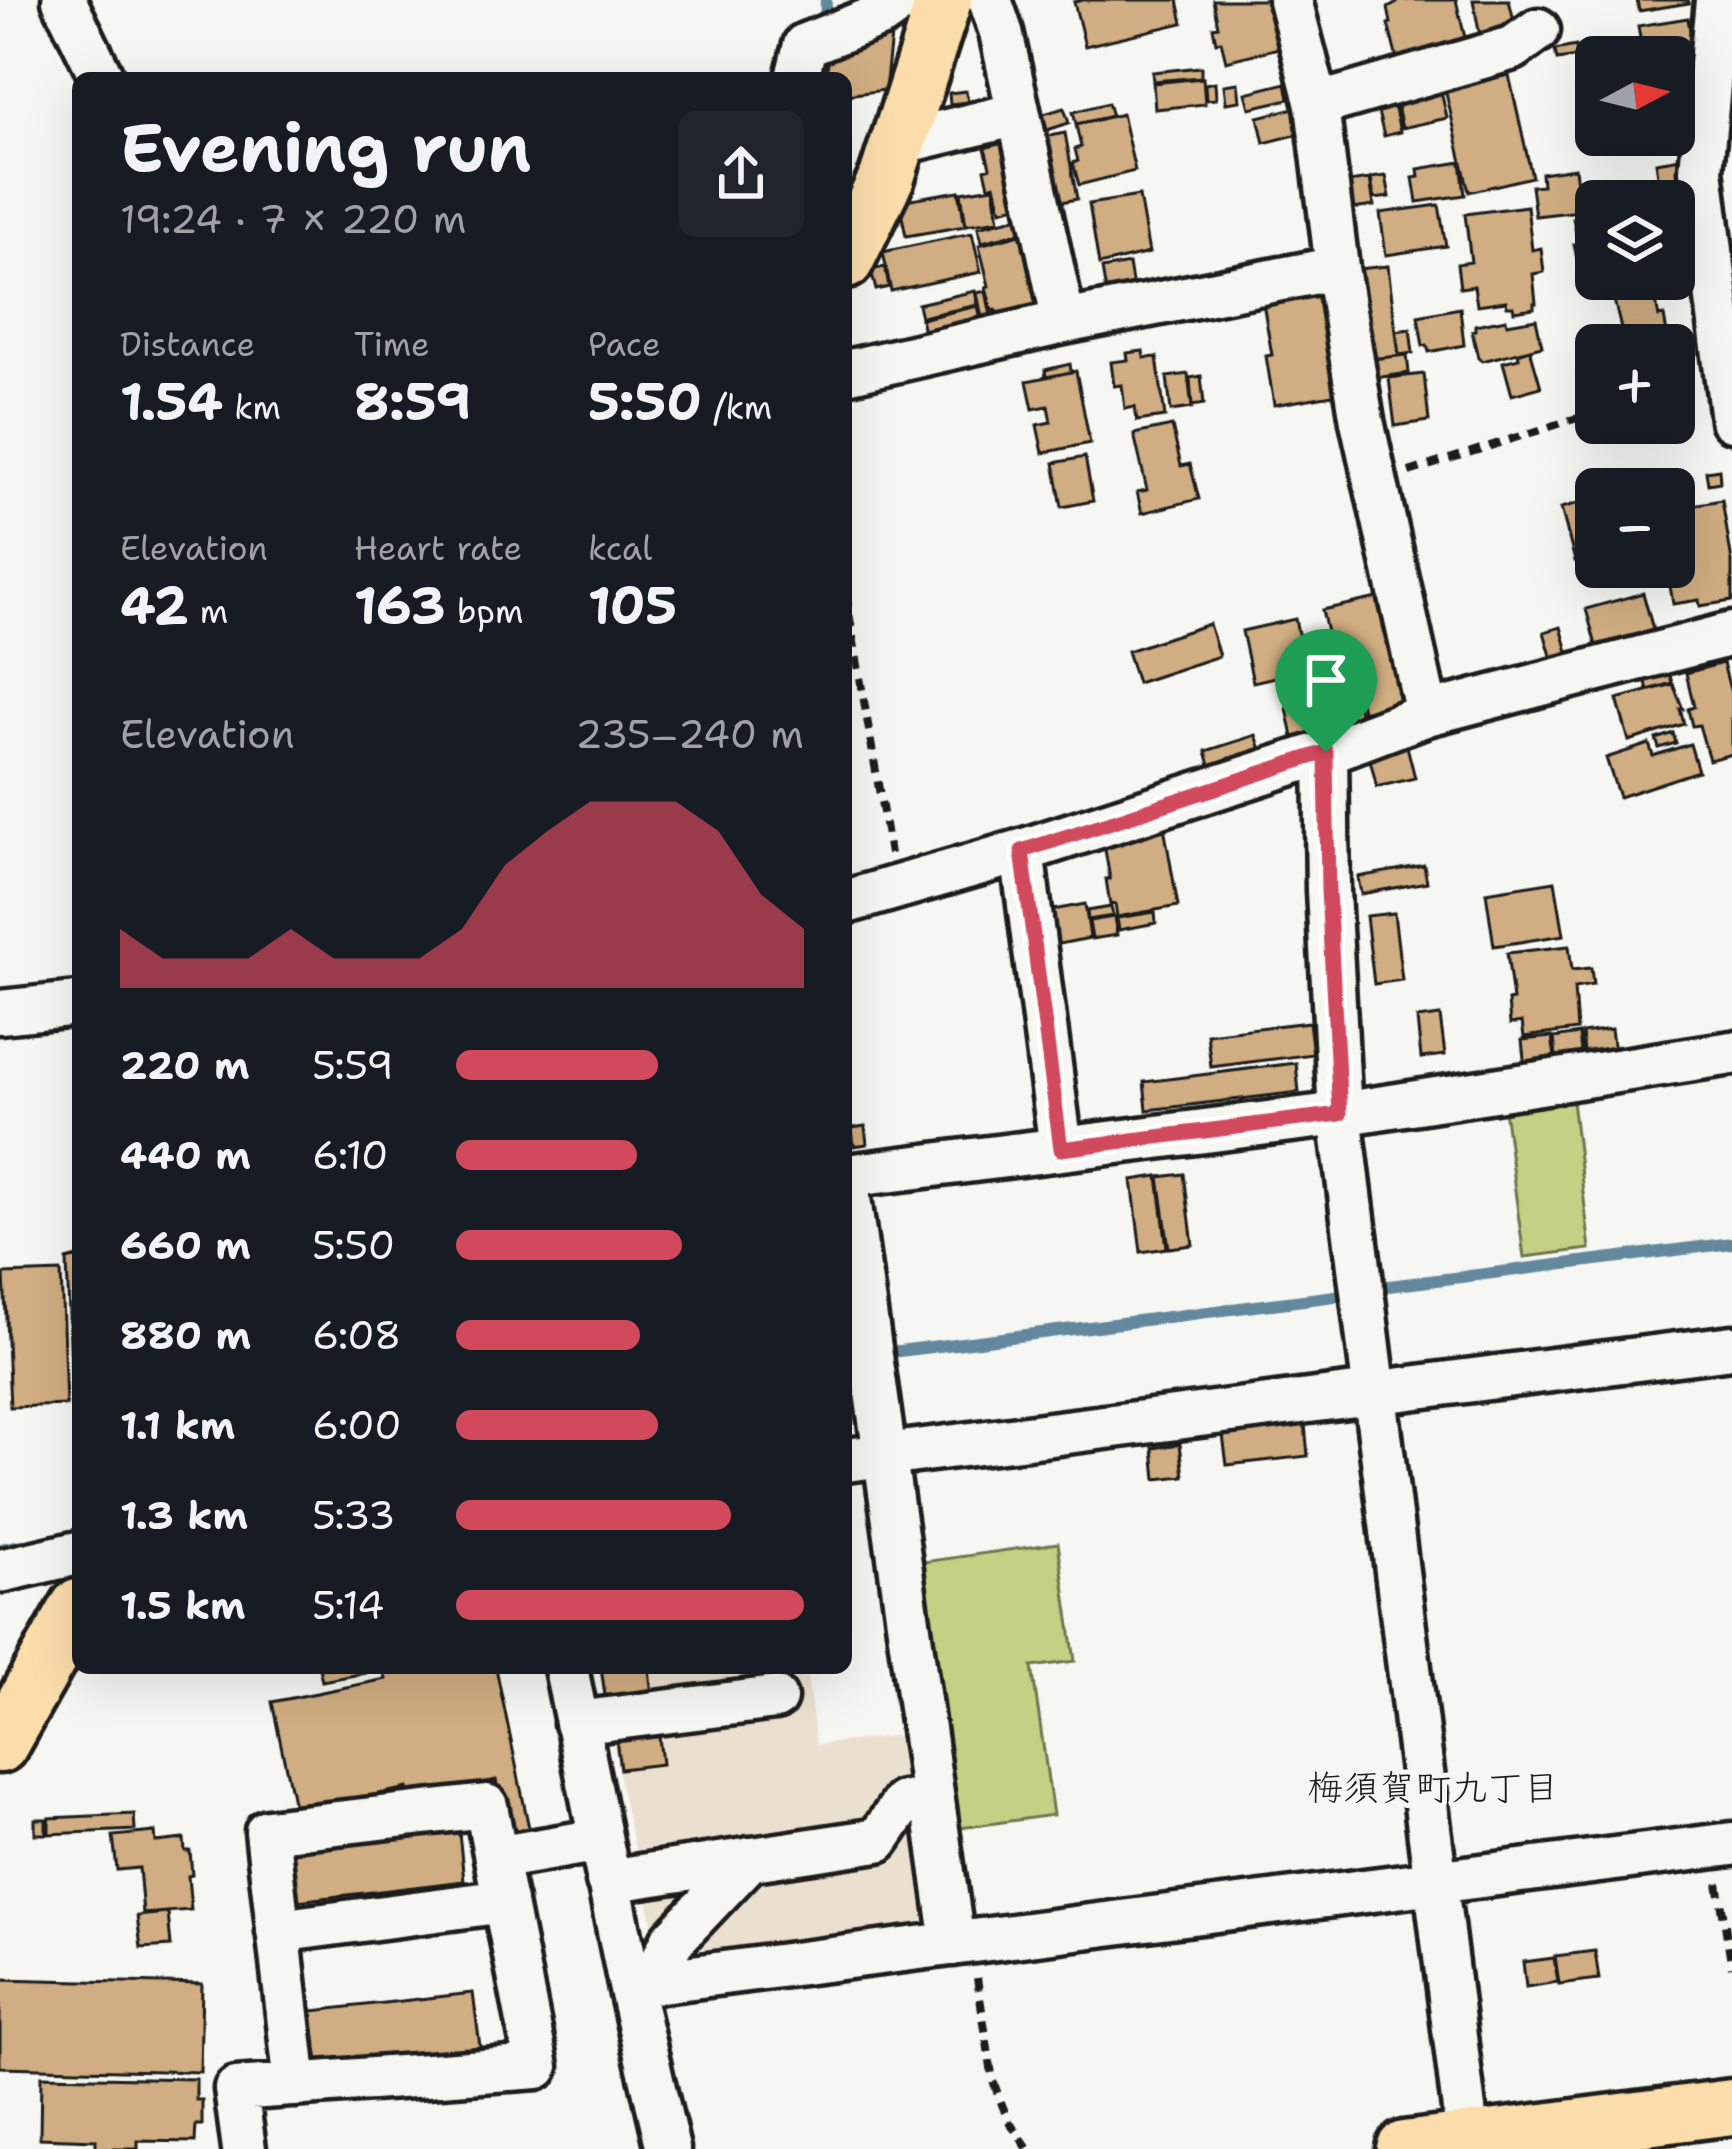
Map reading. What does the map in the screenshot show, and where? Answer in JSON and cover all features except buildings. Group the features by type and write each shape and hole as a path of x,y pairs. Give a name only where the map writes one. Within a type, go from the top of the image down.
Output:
{"main road":[{"path":"852,249 887,178 944,0"},
{"path":"0,1745 72,1618"},
{"path":"1404,2149 1732,2107"}],"street":[{"path":"64,0 99,72"},
{"path":"798,72 805,45 882,15 903,0"},
{"path":"990,0 1064,322"},
{"path":"1291,0 1317,105 1362,421 1427,714"},
{"path":"1717,0 1716,168 1732,421"},
{"path":"1317,105 1514,48 1538,30"},
{"path":"898,143 1018,115"},
{"path":"852,371 1064,322 1337,268"},
{"path":"852,900 1022,851 1326,752 1427,714 1732,634"},
{"path":"1326,752 1340,1114 1468,2141"},
{"path":"1022,851 1061,1149"},
{"path":"0,1012 72,1005"},
{"path":"852,1175 1340,1114 1732,1053"},
{"path":"852,1260 866,1457 962,1942"},
{"path":"866,1457 1732,1347"},
{"path":"0,1571 72,1554"},
{"path":"567,1674 604,1861 641,1984 668,2149"},
{"path":"576,1723 776,1698"},
{"path":"496,1858 750,1859 878,1840 903,1803 932,1799"},
{"path":"244,2149 236,2089 296,2085 537,2067 486,1806 267,1831 296,2085"},
{"path":"641,1984 1722,1845"},
{"path":"641,1984 672,1941 750,1859"},
{"path":"278,1930 505,1901"}],"path":[{"path":"1375,483 1575,419"},
{"path":"852,630 896,887"},
{"path":"1722,1845 1732,1966"},
{"path":"962,1942 993,2081 1008,2120 1028,2149"}],"shaded area":[{"path":"600,1674 807,1674 816,1745 904,1735 929,1909 914,1930 678,1962 658,1946"}],"green space":[{"path":"1572,1101 1590,1249 1524,1257 1504,1109"},
{"path":"1058,1543 1075,1661 1032,1667 1053,1815 953,1829 916,1563"}],"waterway":[{"path":"825,23 826,0"},
{"path":"1381,1287 1732,1243"},
{"path":"891,1352 1343,1295"},
{"path":"0,1549 23,1545"}],"district":[{"name":"梅須賀町九丁目","path":"1433,1787"}],"route":[{"path":"1326,752 1340,1114 1061,1149 1022,851 1326,752"}]}
